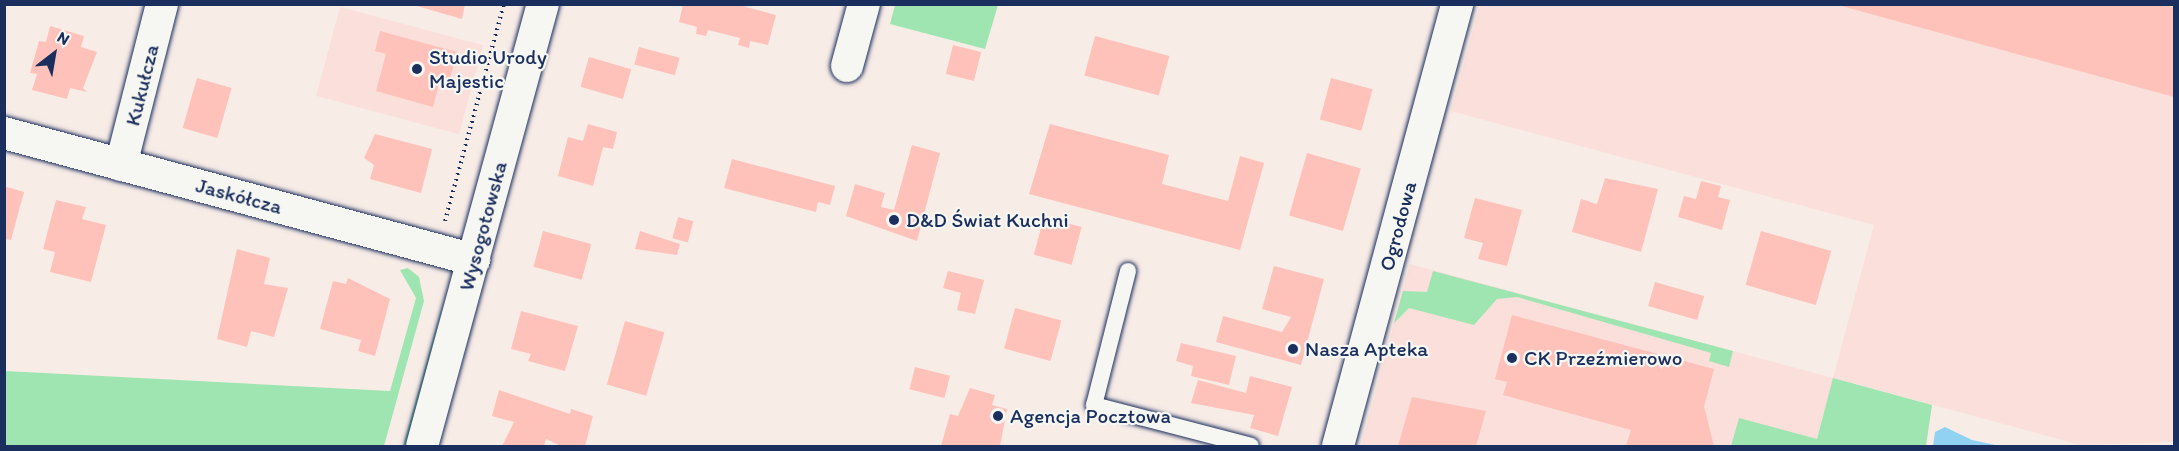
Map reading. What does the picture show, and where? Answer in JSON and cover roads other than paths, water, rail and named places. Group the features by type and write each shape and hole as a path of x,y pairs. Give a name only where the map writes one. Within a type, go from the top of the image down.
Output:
{"street":[{"name":"Kukułcza","path":"121,165 162,4"},
{"name":"Wysogotowska","path":"422,447 543,4"},
{"path":"848,66 864,4"},
{"name":"Ogrodowa","path":"1338,447 1457,4"},
{"name":"Jaskółcza","path":"4,133 474,260"}],"lane":[{"path":"1128,271 1094,405 1251,447"}],"water":[{"path":"1945,427 1972,440 2000,446 1933,446 1935,432"}],"place":[{"name":"Studio Urody Majestic","path":"417,69"},
{"name":"D&D Świat Kuchni","path":"894,220"},
{"name":"Nasza Apteka","path":"1293,349"},
{"name":"CK Przeźmierowo","path":"1512,358"},
{"name":"Agencja Pocztowa","path":"998,416"}]}
